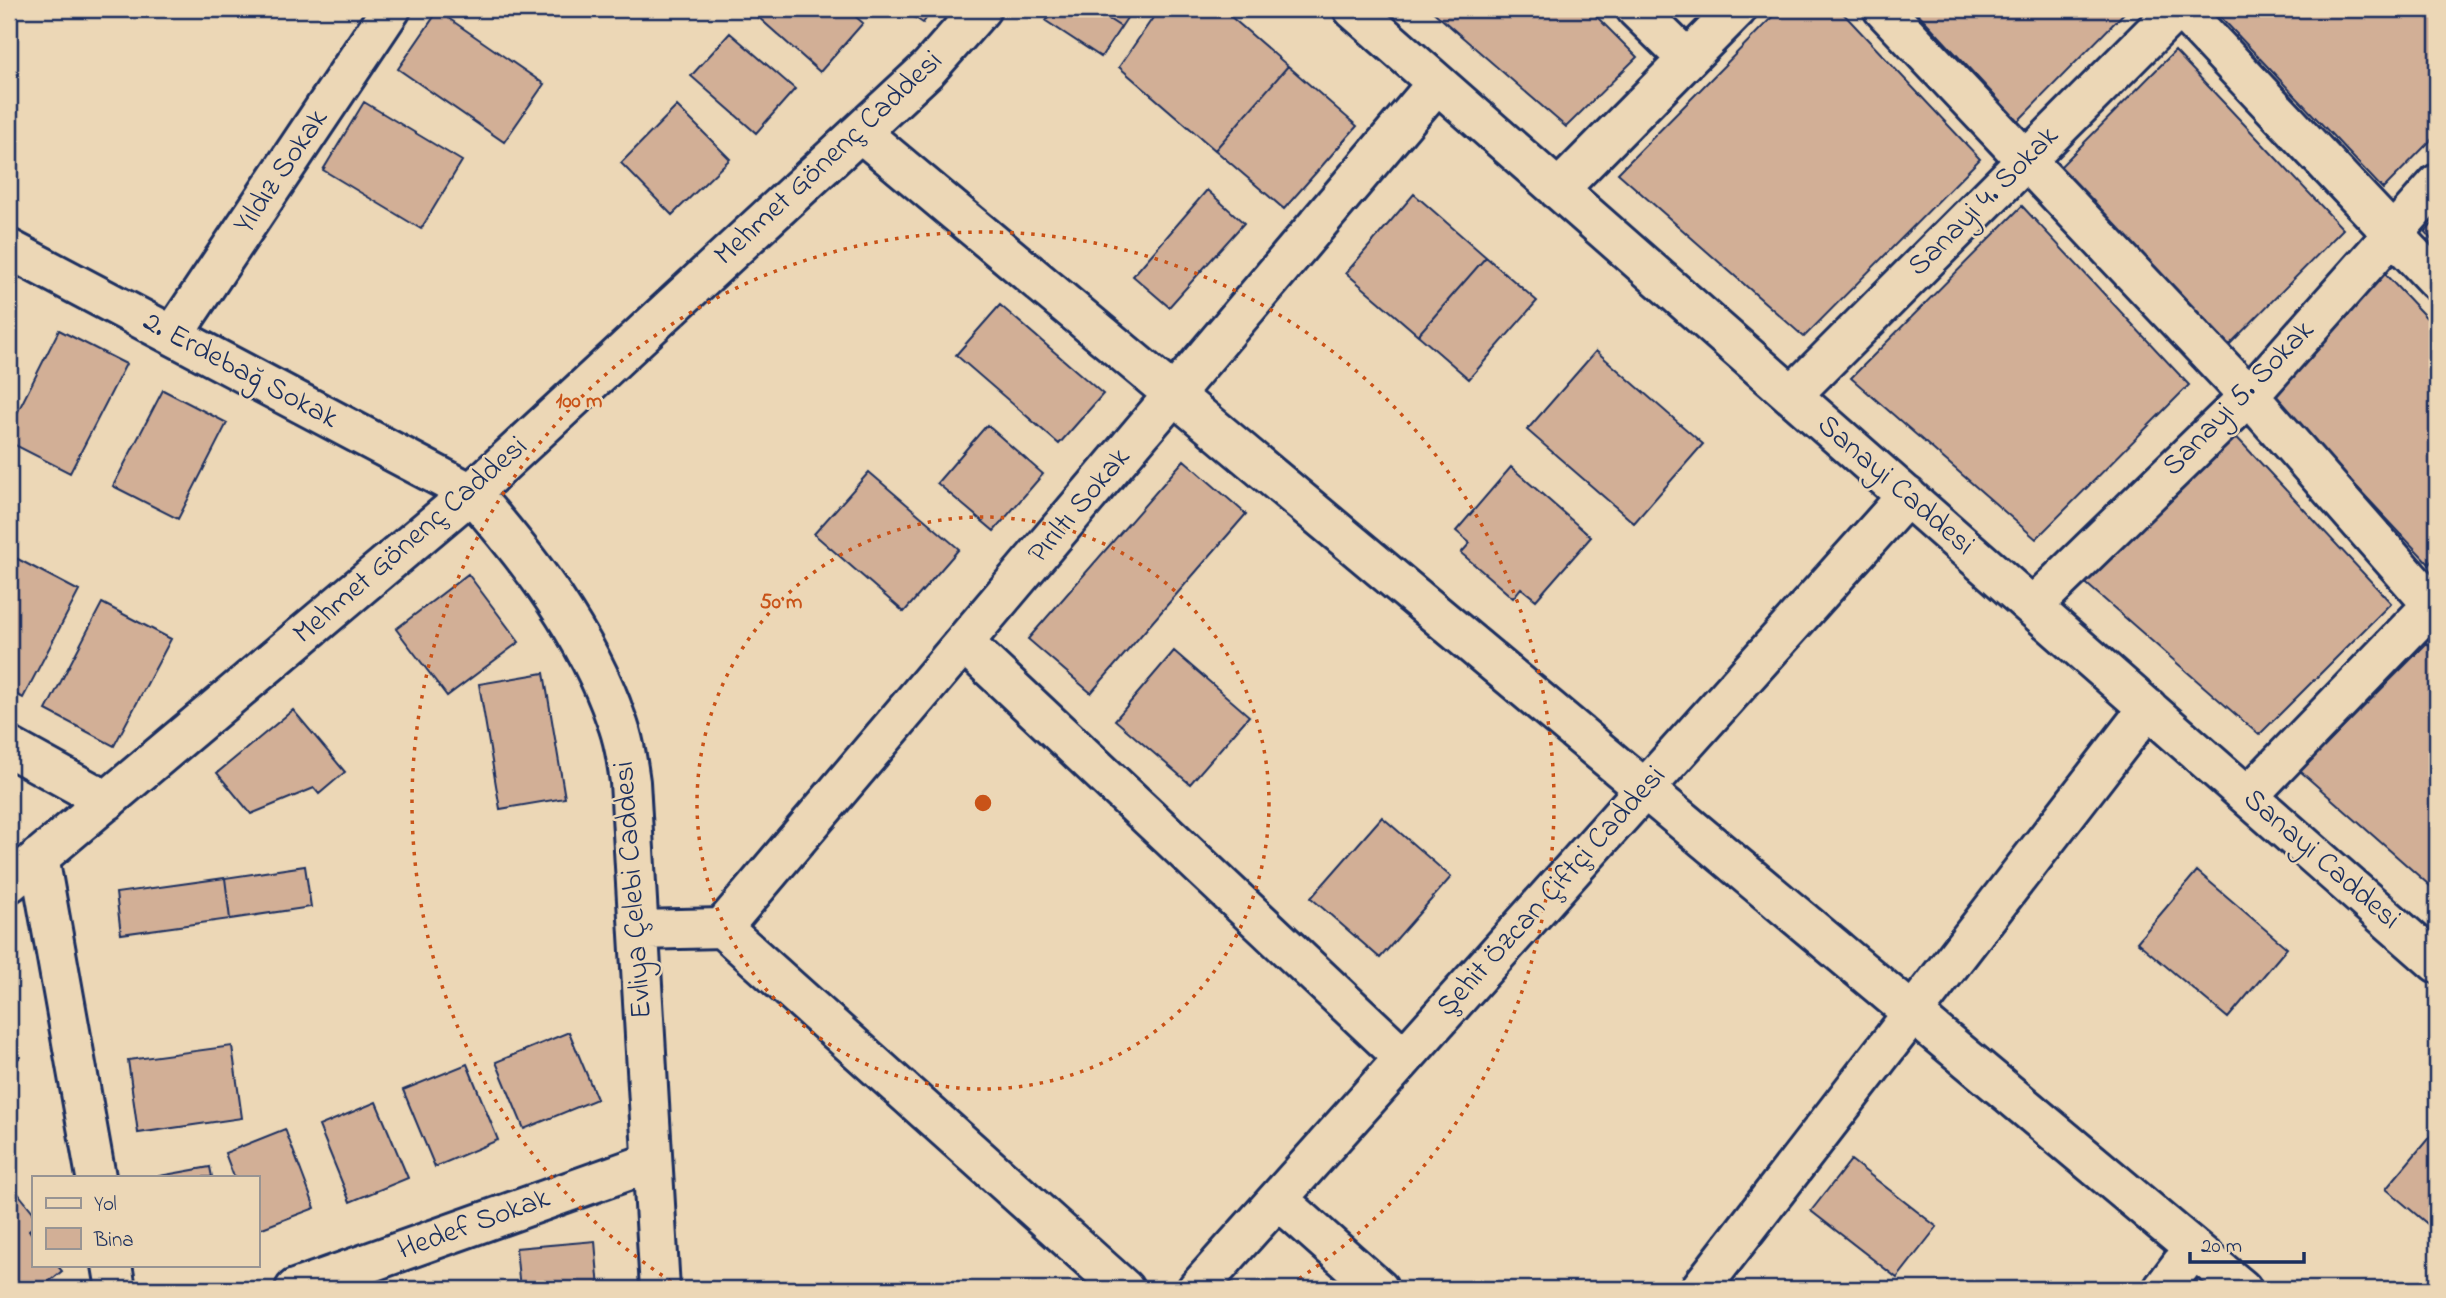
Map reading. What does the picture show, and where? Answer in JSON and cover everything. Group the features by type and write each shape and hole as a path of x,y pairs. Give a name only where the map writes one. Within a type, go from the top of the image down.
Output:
{"street":[{"name":"Mehmet Gönenç Caddesi","path":"9,883 471,493 929,68 981,9"},
{"name":"Sanayi Caddesi","path":"1353,9 2437,963"},
{"path":"1636,9 1687,59"},
{"path":"1558,190 1737,9"},
{"path":"1883,9 2249,396 2436,605 2248,796"},
{"path":"2179,9 2437,281"},
{"name":"Sanayi 4. Sokak","path":"1792,395 2179,9"},
{"name":"Yıldız Sokak","path":"173,335 375,13"},
{"name":"Pırıltı Sokak","path":"722,928 1437,83"},
{"path":"860,132 2242,1289"},
{"name":"Sanayi 5. Sokak","path":"2033,606 2249,396 2437,184"},
{"name":"2. Erdebağ Sokak","path":"9,249 471,493"},
{"name":"Evliya Çelebi Caddesi","path":"471,493 508,535 572,628 617,720 630,782 660,1289"},
{"name":"Şehit Özcan Çiftçi Caddesi","path":"1198,1289 1907,496"},
{"path":"964,643 1404,1058"},
{"path":"1700,1289 2148,708"},
{"path":"9,747 107,801"},
{"path":"39,857 96,1176"},
{"path":"639,930 722,928 1124,1289"},
{"name":"Hedef Sokak","path":"295,1289 652,1162"},
{"path":"1278,1199 1379,1289"},
{"path":"2163,1289 2193,1249"},
{"path":"112,1266 116,1289"}],"building":[{"path":"749,9 847,9 863,23 820,72"},
{"path":"902,9 933,9 923,23"},
{"path":"1054,9 1093,9 1121,27 1101,57 1046,21"},
{"path":"1093,9 1133,9 1121,27"},
{"path":"1159,9 1222,9 1288,66 1215,150 1119,67"},
{"path":"1430,9 1589,9 1637,57 1566,127"},
{"path":"1780,9 1839,9 1980,159 1804,337 1618,173"},
{"path":"1914,9 2128,9 2018,121"},
{"path":"2437,9 2437,134 2383,189 2215,11"},
{"path":"438,11 544,84 504,142 398,69"},
{"path":"730,33 795,89 756,133 691,76"},
{"path":"2175,51 2343,229 2227,347 2060,167"},
{"path":"1288,66 1357,126 1284,209 1215,150"},
{"path":"364,102 462,161 421,229 323,170"},
{"path":"677,106 730,159 672,215 621,163"},
{"path":"1207,190 1244,223 1169,307 1133,276"},
{"path":"1414,194 1486,257 1418,335 1346,273"},
{"path":"2022,206 2189,385 2036,539 1851,378"},
{"path":"2437,219 2437,246 2425,232"},
{"path":"1486,257 1537,301 1469,379 1418,335"},
{"path":"2384,273 2437,329 2437,555 2429,564 2267,391"},
{"path":"9,304 18,309 9,326"},
{"path":"1000,305 1103,394 1059,444 956,355"},
{"path":"59,330 126,364 70,473 9,442 9,429"},
{"path":"1596,351 1703,444 1634,523 1527,430"},
{"path":"163,390 227,423 178,519 113,486"},
{"path":"987,425 1043,474 994,531 937,483"},
{"path":"2229,429 2391,603 2259,735 2081,579"},
{"path":"1184,460 1246,514 1091,693 1028,639"},
{"path":"1511,467 1591,537 1536,600 1521,588 1513,598 1461,553 1470,543 1456,531"},
{"path":"869,472 959,549 904,612 814,534"},
{"path":"12,556 79,591 23,698 9,691 9,562"},
{"path":"468,574 519,642 447,696 396,629"},
{"path":"102,603 171,639 114,746 46,710"},
{"path":"2427,643 2437,654 2437,892 2300,771"},
{"path":"1174,651 1249,716 1190,784 1115,720"},
{"path":"544,673 565,798 500,809 479,684"},
{"path":"293,710 345,772 319,794 314,788 251,814 217,773"},
{"path":"1382,817 1451,877 1380,958 1311,898"},
{"path":"305,866 311,907 230,919 225,878"},
{"path":"2197,871 2287,948 2228,1018 2137,942"},
{"path":"225,878 230,919 121,934 116,893"},
{"path":"569,1032 597,1099 524,1129 496,1062"},
{"path":"9,1045 20,1057 9,1068"},
{"path":"232,1046 242,1118 138,1133 128,1060"},
{"path":"467,1064 498,1140 435,1167 403,1090"},
{"path":"376,1102 408,1178 350,1202 319,1126"},
{"path":"2437,1128 2437,1232 2386,1189"},
{"path":"285,1129 315,1208 259,1229 259,1176 234,1176 225,1153"},
{"path":"1851,1160 1937,1227 1897,1278 1811,1211"},
{"path":"210,1167 212,1176 160,1176"},
{"path":"9,1182 32,1211 32,1228 29,1230 32,1234 32,1266 58,1266 62,1271 40,1289 9,1289"},
{"path":"595,1241 599,1289 520,1289 516,1248"}]}
